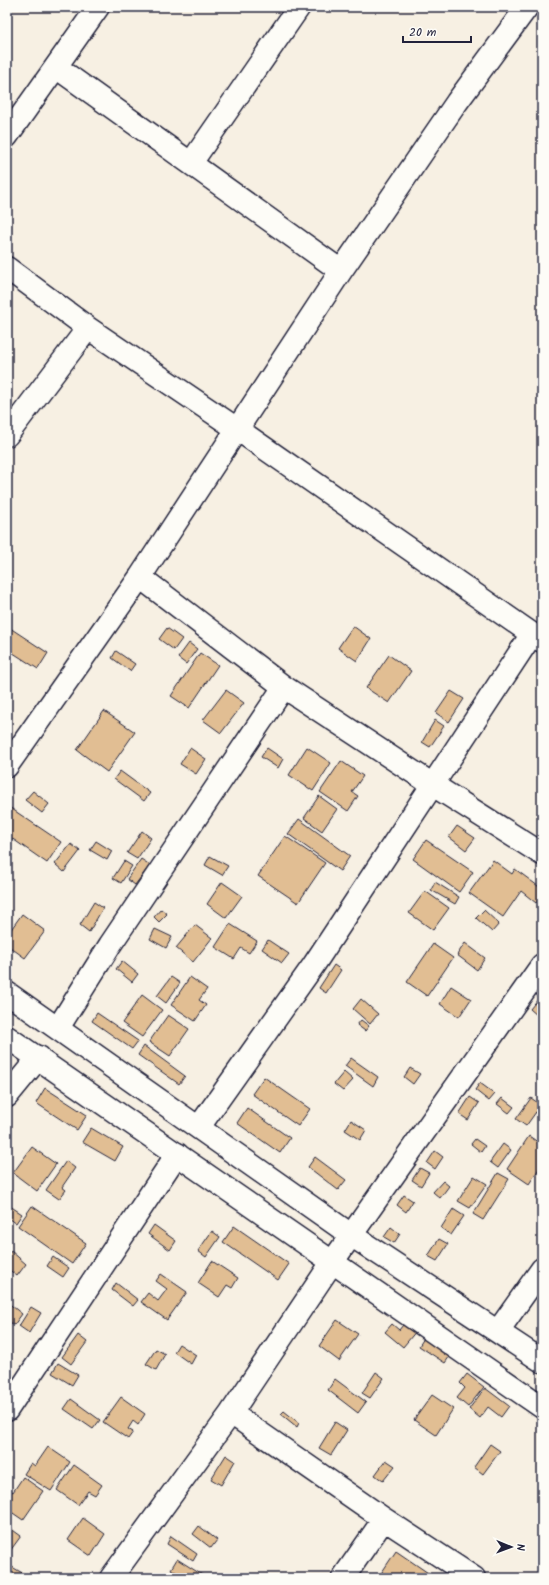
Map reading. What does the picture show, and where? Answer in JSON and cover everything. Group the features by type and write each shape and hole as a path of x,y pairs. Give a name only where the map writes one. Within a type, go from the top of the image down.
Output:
{"street":[{"path":"7,136 98,7"},
{"path":"191,163 299,7"},
{"path":"8,764 140,577 341,271 457,102 527,7"},
{"path":"56,67 341,271"},
{"path":"7,268 88,328 237,429 537,637 433,785 313,966 198,1127"},
{"path":"7,435 88,328"},
{"path":"140,577 284,687 433,785 542,854"},
{"path":"58,1028 110,945 284,687"},
{"path":"111,1578 231,1413 332,1261 542,965"},
{"path":"7,993 351,1235 542,1361"},
{"path":"7,1037 39,1057 542,1407"},
{"path":"7,1096 39,1057"},
{"path":"7,1410 177,1154"},
{"path":"498,1331 542,1269"},
{"path":"231,1413 384,1519 474,1578"},
{"path":"343,1578 384,1519"}],"building":[{"path":"7,626 48,653 38,669 7,649"},
{"path":"353,626 371,639 357,661 338,648"},
{"path":"167,628 182,639 174,650 159,639"},
{"path":"189,643 197,649 186,664 178,658"},
{"path":"116,651 135,664 130,671 112,658"},
{"path":"200,653 218,665 189,708 171,696"},
{"path":"389,655 411,671 389,703 366,688"},
{"path":"226,690 244,703 221,733 203,720"},
{"path":"451,691 464,699 449,722 436,713"},
{"path":"104,711 135,732 107,772 77,750"},
{"path":"435,720 444,726 430,747 422,742"},
{"path":"307,747 331,763 313,791 289,775"},
{"path":"190,748 206,759 196,774 180,764"},
{"path":"267,748 283,759 278,768 261,757"},
{"path":"341,761 363,776 352,792 358,796 348,811 320,792"},
{"path":"120,771 150,793 144,801 114,779"},
{"path":"33,791 49,804 42,813 25,800"},
{"path":"319,796 337,809 322,831 304,818"},
{"path":"9,807 61,842 47,863 7,835 7,810"},
{"path":"299,819 350,856 340,871 288,834"},
{"path":"457,826 475,838 466,850 449,837"},
{"path":"142,831 151,838 137,859 127,853"},
{"path":"285,836 325,863 298,903 258,876"},
{"path":"426,840 473,872 459,892 413,859"},
{"path":"96,841 112,851 107,860 90,850"},
{"path":"71,844 80,851 64,872 55,864"},
{"path":"210,856 228,866 222,875 205,865"},
{"path":"141,859 150,865 135,885 127,879"},
{"path":"493,860 512,874 515,869 542,889 542,895 536,903 521,891 503,917 469,893"},
{"path":"124,861 132,866 121,883 113,878"},
{"path":"222,882 242,896 226,918 207,904"},
{"path":"435,882 459,897 455,904 431,890"},
{"path":"425,891 449,908 433,930 409,913"},
{"path":"94,902 103,908 89,932 80,925"},
{"path":"161,909 167,914 159,922 154,917"},
{"path":"484,910 499,924 492,932 476,918"},
{"path":"22,914 45,931 25,958 7,945 7,935"},
{"path":"230,924 257,941 249,953 241,948 234,959 215,947"},
{"path":"195,925 212,938 193,962 176,948"},
{"path":"155,929 172,937 166,948 150,939"},
{"path":"268,940 289,954 282,963 262,949"},
{"path":"465,943 485,958 477,970 457,955"},
{"path":"433,944 453,958 427,996 407,982"},
{"path":"122,961 138,974 132,982 116,969"},
{"path":"334,965 341,970 326,993 319,988"},
{"path":"171,977 180,983 166,1003 157,996"},
{"path":"190,977 207,989 199,1000 206,1005 195,1021 171,1005"},
{"path":"451,986 471,999 459,1017 440,1004"},
{"path":"142,995 162,1010 142,1037 122,1023"},
{"path":"539,998 542,1001 542,1011 538,1016 530,1009"},
{"path":"361,999 378,1014 370,1024 353,1009"},
{"path":"97,1013 138,1041 132,1049 92,1021"},
{"path":"168,1015 189,1029 170,1056 149,1042"},
{"path":"361,1020 369,1026 365,1031 357,1025"},
{"path":"144,1046 185,1076 179,1084 138,1055"},
{"path":"351,1058 378,1077 373,1086 345,1066"},
{"path":"410,1068 420,1074 413,1084 404,1077"},
{"path":"344,1072 353,1080 343,1091 334,1084"},
{"path":"264,1077 310,1109 298,1126 252,1094"},
{"path":"480,1083 495,1094 489,1101 475,1090"},
{"path":"45,1088 87,1115 77,1130 36,1103"},
{"path":"470,1097 479,1103 468,1120 459,1114"},
{"path":"502,1098 514,1107 509,1113 497,1104"},
{"path":"531,1098 541,1105 526,1126 516,1119"},
{"path":"247,1108 290,1138 280,1153 237,1123"},
{"path":"351,1120 366,1130 360,1140 345,1130"},
{"path":"91,1128 123,1147 115,1161 82,1142"},
{"path":"529,1136 542,1145 542,1164 529,1184 507,1169"},
{"path":"475,1139 485,1146 481,1152 471,1144"},
{"path":"503,1144 511,1150 498,1168 490,1162"},
{"path":"32,1147 56,1164 37,1191 13,1173"},
{"path":"435,1151 443,1157 435,1169 427,1163"},
{"path":"315,1157 346,1180 338,1190 308,1167"},
{"path":"66,1161 75,1168 62,1187 66,1190 59,1199 46,1190"},
{"path":"420,1168 429,1173 421,1186 412,1180"},
{"path":"498,1173 509,1179 483,1220 473,1214"},
{"path":"474,1176 487,1184 470,1208 458,1201"},
{"path":"443,1181 449,1186 440,1198 433,1192"},
{"path":"404,1195 413,1201 406,1212 397,1205"},
{"path":"7,1204 22,1214 16,1223 7,1218"},
{"path":"32,1206 86,1243 72,1264 18,1226"},
{"path":"453,1209 464,1216 451,1235 441,1228"},
{"path":"154,1225 176,1241 170,1250 148,1234"},
{"path":"234,1226 289,1264 278,1280 223,1242"},
{"path":"391,1227 400,1234 394,1243 384,1237"},
{"path":"212,1231 220,1237 206,1257 198,1251"},
{"path":"439,1239 448,1244 437,1261 428,1256"},
{"path":"11,1251 26,1264 17,1276 7,1268 7,1257"},
{"path":"53,1257 69,1268 63,1277 47,1266"},
{"path":"212,1261 238,1278 232,1288 227,1285 219,1297 198,1283"},
{"path":"161,1274 187,1292 167,1320 141,1302 148,1293 158,1301 167,1289 156,1281"},
{"path":"116,1283 138,1300 133,1306 112,1290"},
{"path":"7,1302 22,1314 14,1325 7,1320"},
{"path":"31,1307 41,1313 29,1333 19,1326"},
{"path":"337,1320 358,1334 339,1361 319,1346"},
{"path":"406,1321 417,1330 403,1347 385,1332 392,1324 399,1330"},
{"path":"78,1335 87,1342 71,1364 62,1357"},
{"path":"426,1335 452,1353 445,1363 419,1346"},
{"path":"179,1344 196,1355 191,1364 174,1352"},
{"path":"156,1349 165,1354 156,1370 146,1364"},
{"path":"58,1363 78,1375 72,1385 52,1373"},
{"path":"376,1372 384,1378 370,1398 362,1393"},
{"path":"467,1374 484,1387 468,1407 457,1398 465,1388 460,1383"},
{"path":"335,1379 366,1402 358,1413 328,1390"},
{"path":"485,1388 509,1406 501,1417 488,1407 480,1418 469,1409"},
{"path":"432,1395 453,1409 436,1435 414,1420"},
{"path":"121,1397 145,1414 138,1425 133,1421 128,1429 133,1432 128,1439 103,1422"},
{"path":"71,1399 100,1420 93,1429 64,1409"},
{"path":"284,1411 299,1423 297,1427 281,1414"},
{"path":"335,1422 347,1430 331,1455 319,1448"},
{"path":"490,1444 500,1451 483,1474 474,1467"},
{"path":"48,1447 70,1462 51,1491 24,1474 31,1463 35,1466"},
{"path":"226,1455 235,1461 221,1485 211,1479"},
{"path":"386,1460 395,1466 383,1481 375,1475"},
{"path":"74,1465 102,1485 95,1495 88,1491 78,1505 57,1490"},
{"path":"23,1477 43,1491 23,1520 7,1509 7,1490 8,1489 13,1492"},
{"path":"83,1518 105,1534 91,1556 68,1540"},
{"path":"199,1526 217,1540 211,1548 193,1534"},
{"path":"10,1528 21,1536 7,1555 7,1533"},
{"path":"171,1536 197,1554 193,1561 167,1544"},
{"path":"396,1551 434,1577 378,1578"},
{"path":"177,1559 207,1578 185,1578 171,1569"},
{"path":"7,1564 24,1574 22,1578 13,1578 7,1575"}]}
